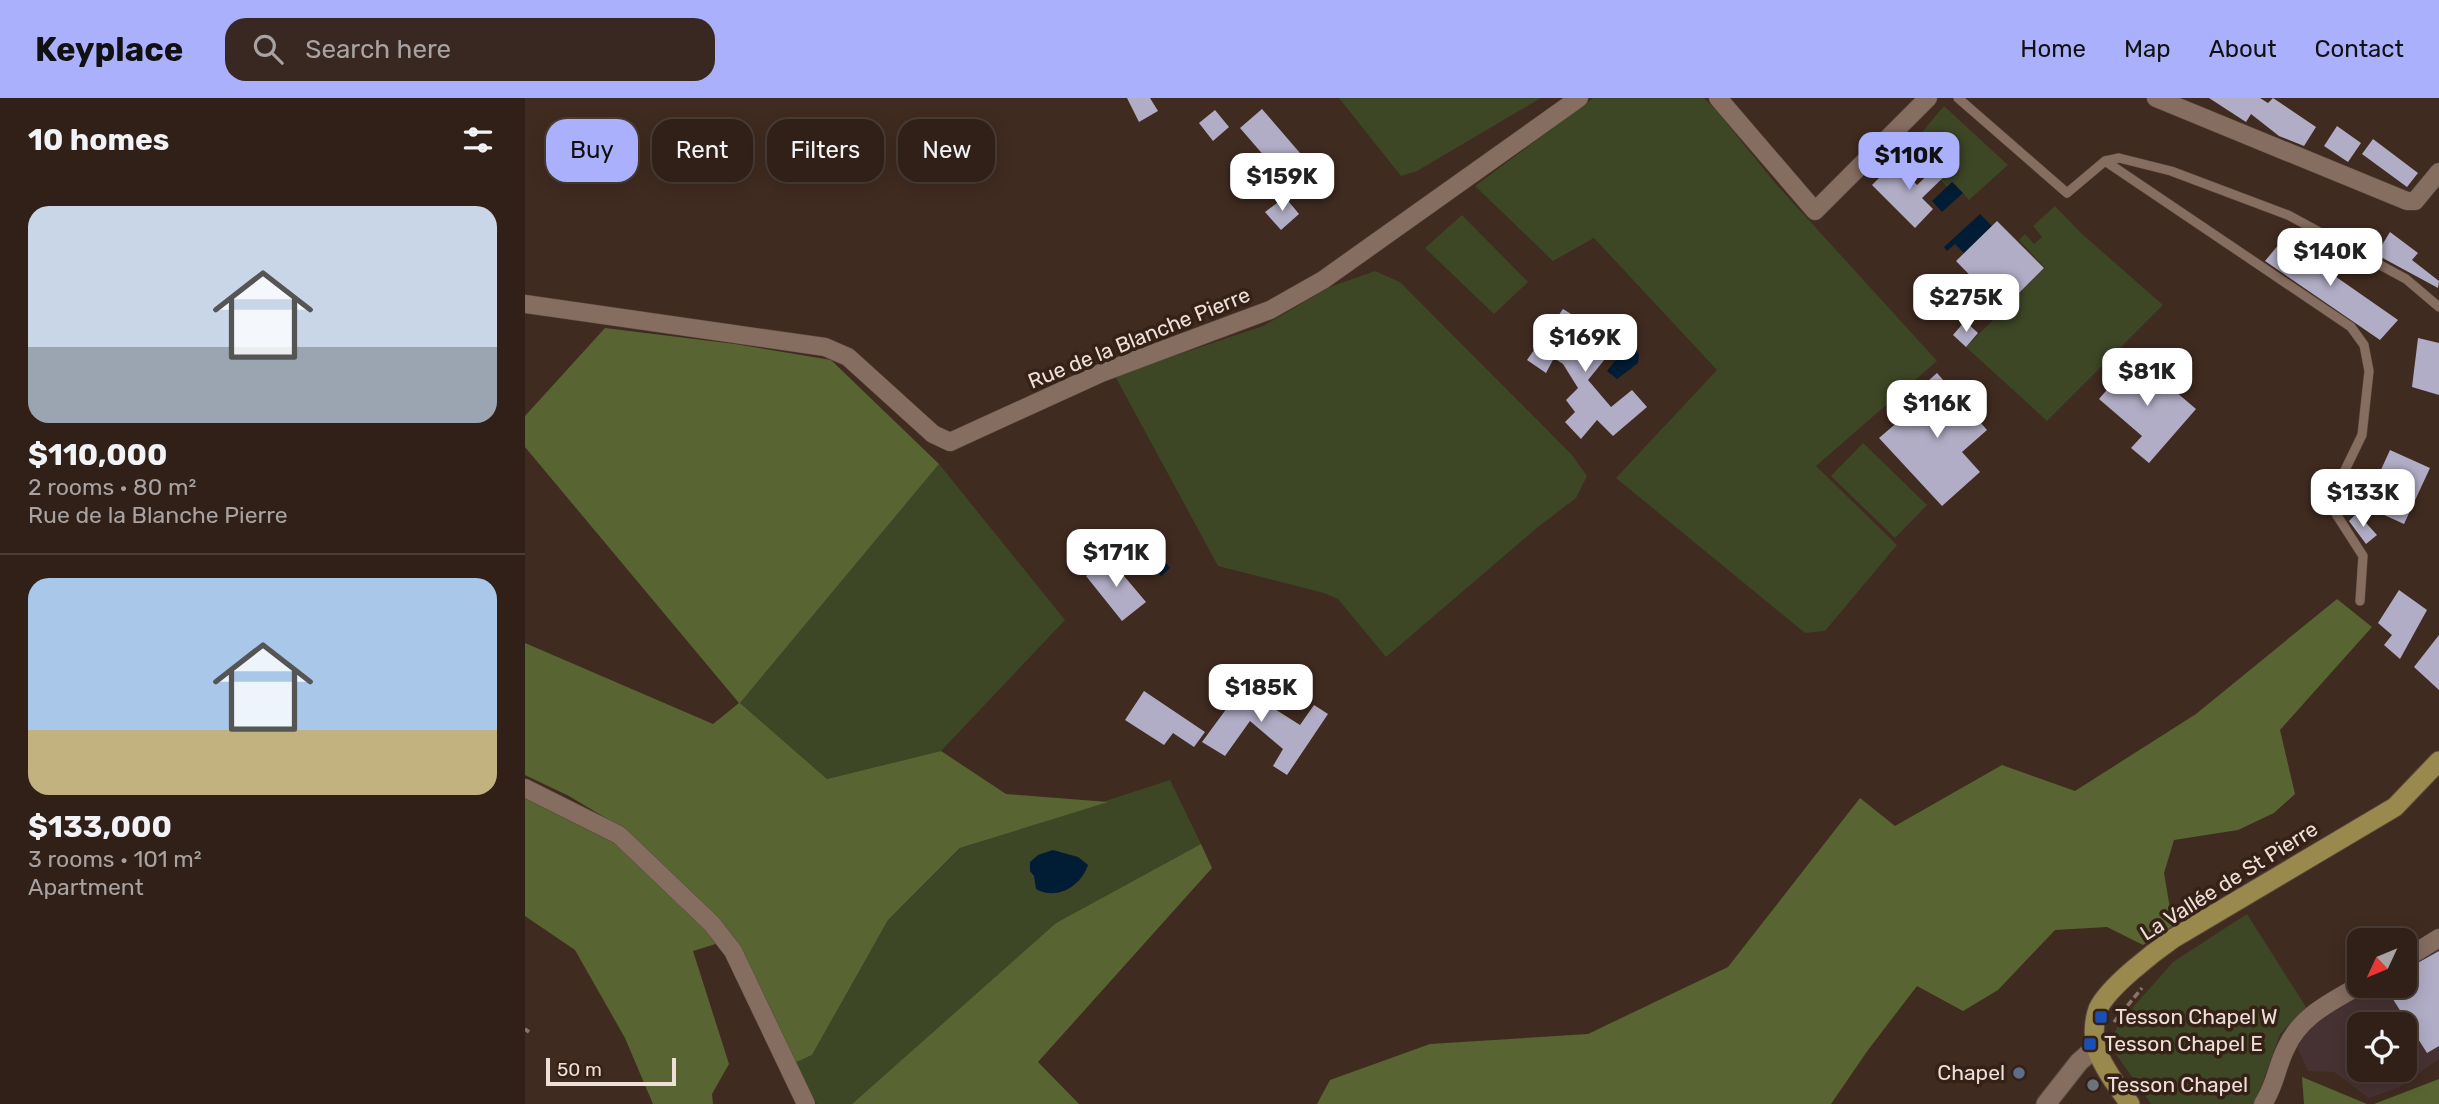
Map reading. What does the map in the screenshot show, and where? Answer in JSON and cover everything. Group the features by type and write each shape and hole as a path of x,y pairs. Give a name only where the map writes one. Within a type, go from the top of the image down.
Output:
{"main road":[{"name":"La Vallée de St Pierre","path":"2096,1047 2094,1025 2099,1009 2113,990 2155,951 2174,937 2395,807 2439,761"},
{"path":"2046,1104 2079,1062 2096,1047 2130,1104"}],"street":[{"name":"Rue de la Blanche Pierre","path":"525,304 825,347 848,357 933,434 950,442 1101,373 1271,310 1323,280 1579,98"},
{"path":"1718,98 1815,211 1928,98"},
{"path":"2156,98 2407,201 2415,201 2432,194 2439,172"},
{"path":"525,788 619,835 712,924 733,951 806,1104"},
{"path":"2417,952 2439,938"},
{"path":"2263,1104 2274,1088 2285,1049 2294,1032 2308,1016 2347,993"}],"lane":[{"path":"1958,98 2067,193 2105,162 2119,158 2171,171 2288,215 2406,279 2439,307"},
{"path":"2105,162 2351,327 2364,345 2369,371 2362,435 2329,503 2363,556 2360,601"}],"path":[{"path":"2111,1027 2114,1020 2151,978"}],"shaded area":[{"path":"2439,945 2439,1059 2417,1075 2417,1012 2347,1012 2347,1082 2334,1072 2308,1071 2297,1047 2312,1026 2356,998 2417,998 2417,959"},
{"path":"2347,1082 2406,1082 2398,1088 2369,1098"}],"green space":[{"path":"1339,98 1541,98 1417,171 1401,176"},
{"path":"1593,98 1704,98 1776,184 1937,361 1816,466 1897,545 1825,631 1805,633 1616,478 1717,370 1594,238 1553,261 1475,186"},
{"path":"1944,106 2008,165 1969,200 1953,182 1947,187 1926,165 1930,162 1912,144"},
{"path":"2055,206 2082,234 2163,305 2047,421 1966,347 2045,268 2019,240 2025,234 2034,244 2042,237 2033,226"},
{"path":"1462,215 1528,282 1494,314 1425,248"},
{"path":"1375,271 1400,282 1572,455 1587,476 1576,498 1538,527 1386,657 1338,599 1218,566 1115,376 1263,326 1330,287"},
{"path":"605,328 735,344 831,360 939,464 740,703 827,779 941,751 1006,794 1108,802 960,848 888,920 812,1055 792,1064 729,934 629,832 569,796 525,775 525,643 713,724 739,703 525,447 525,416"},
{"path":"1863,443 1927,505 1895,538 1831,476"},
{"path":"939,464 1065,620 941,751 827,779 740,703"},
{"path":"2337,599 2372,627 2280,730 2295,794 2274,813 2238,830 2174,840 2164,873 2173,926 2143,945 2107,927 2055,930 1998,990 1963,1011 1917,986 1831,1104 1317,1104 1330,1080 1430,1044 1588,1034 1728,967 1860,798 1895,826 2002,765 2075,791 2196,714"},
{"path":"1170,780 1201,844 1056,923 852,1104 817,1104 792,1064 812,1055 888,920 961,848"},
{"path":"525,798 619,845 719,943 693,951 729,1064 712,1094 713,1104 653,1104 625,1038 575,950 525,916"},
{"path":"1201,844 1212,868 1038,1062 1079,1104 852,1104 1056,923"},
{"path":"2247,914 2306,1007 2280,1034 2255,1104 2151,1104 2115,1053 2113,1036 2119,1023 2173,962"},
{"path":"2302,1077 2367,1104 2304,1104"},
{"path":"2439,1079 2439,1104 2374,1104"}],"water":[{"path":"1952,182 1963,193 1942,212 1932,201"},
{"path":"1980,214 1992,226 1964,253 1955,244 1947,251 1944,247"},
{"path":"1626,347 1635,348 1639,355 1638,363 1617,379 1607,371"},
{"path":"1154,548 1170,568 1161,576 1145,555"},
{"path":"1053,850 1078,857 1088,865 1085,873 1074,885 1052,893 1036,889 1030,862 1038,855"}],"building":[{"path":"1127,98 1150,98 1158,111 1139,122"},
{"path":"2209,98 2260,98 2268,103 2273,98 2316,127 2304,146 2279,136 2251,114 2246,122"},
{"path":"1262,109 1300,153 1278,172 1240,128"},
{"path":"1215,110 1229,127 1213,141 1199,123"},
{"path":"2337,126 2361,143 2348,162 2324,146"},
{"path":"2373,139 2418,173 2407,187 2362,154"},
{"path":"1895,162 1917,185 1940,163 1949,172 1922,198 1933,209 1915,228 1872,185"},
{"path":"1285,197 1299,214 1281,230 1265,212"},
{"path":"1997,221 2044,268 2003,309 1956,261"},
{"path":"2390,232 2418,253 2412,260 2439,281 2438,288 2366,249 2373,238 2382,245"},
{"path":"2300,242 2328,257 2319,265 2398,320 2380,340 2265,261 2280,243 2290,251"},
{"path":"1563,309 1618,343 1588,380 1611,407 1632,390 1647,407 1613,436 1597,420 1581,439 1565,422 1575,412 1566,400 1578,388 1563,364 1554,358 1546,373 1527,360"},
{"path":"1965,321 1978,333 1966,347 1953,335"},
{"path":"2418,338 2439,343 2439,395 2412,387"},
{"path":"2135,357 2196,409 2149,463 2131,448 2142,436 2099,399"},
{"path":"1937,373 1987,430 1962,452 1980,472 1942,506 1879,438 1920,403 1912,395"},
{"path":"2390,450 2430,468 2404,524 2349,499 2359,478 2374,485"},
{"path":"2357,513 2377,535 2366,544 2349,521"},
{"path":"1108,557 1146,602 1122,621 1086,576"},
{"path":"2399,590 2427,610 2400,659 2384,645 2392,635 2378,623"},
{"path":"2439,635 2439,690 2414,667"},
{"path":"1223,676 1300,725 1314,705 1328,714 1287,775 1273,766 1283,749 1250,721 1225,756 1202,742 1227,708 1212,695"},
{"path":"1144,691 1205,732 1194,747 1173,733 1164,745 1125,720"},
{"path":"2439,951 2439,1046 2427,1053 2417,1037 2417,1012 2401,1012 2392,998 2417,998 2417,963"}],"place":[{"name":"Tesson Chapel W","path":"2101,1017"},
{"name":"Tesson Chapel E","path":"2090,1044"},
{"name":"Chapel","path":"2019,1073"},
{"name":"Tesson Chapel","path":"2093,1085"}]}
